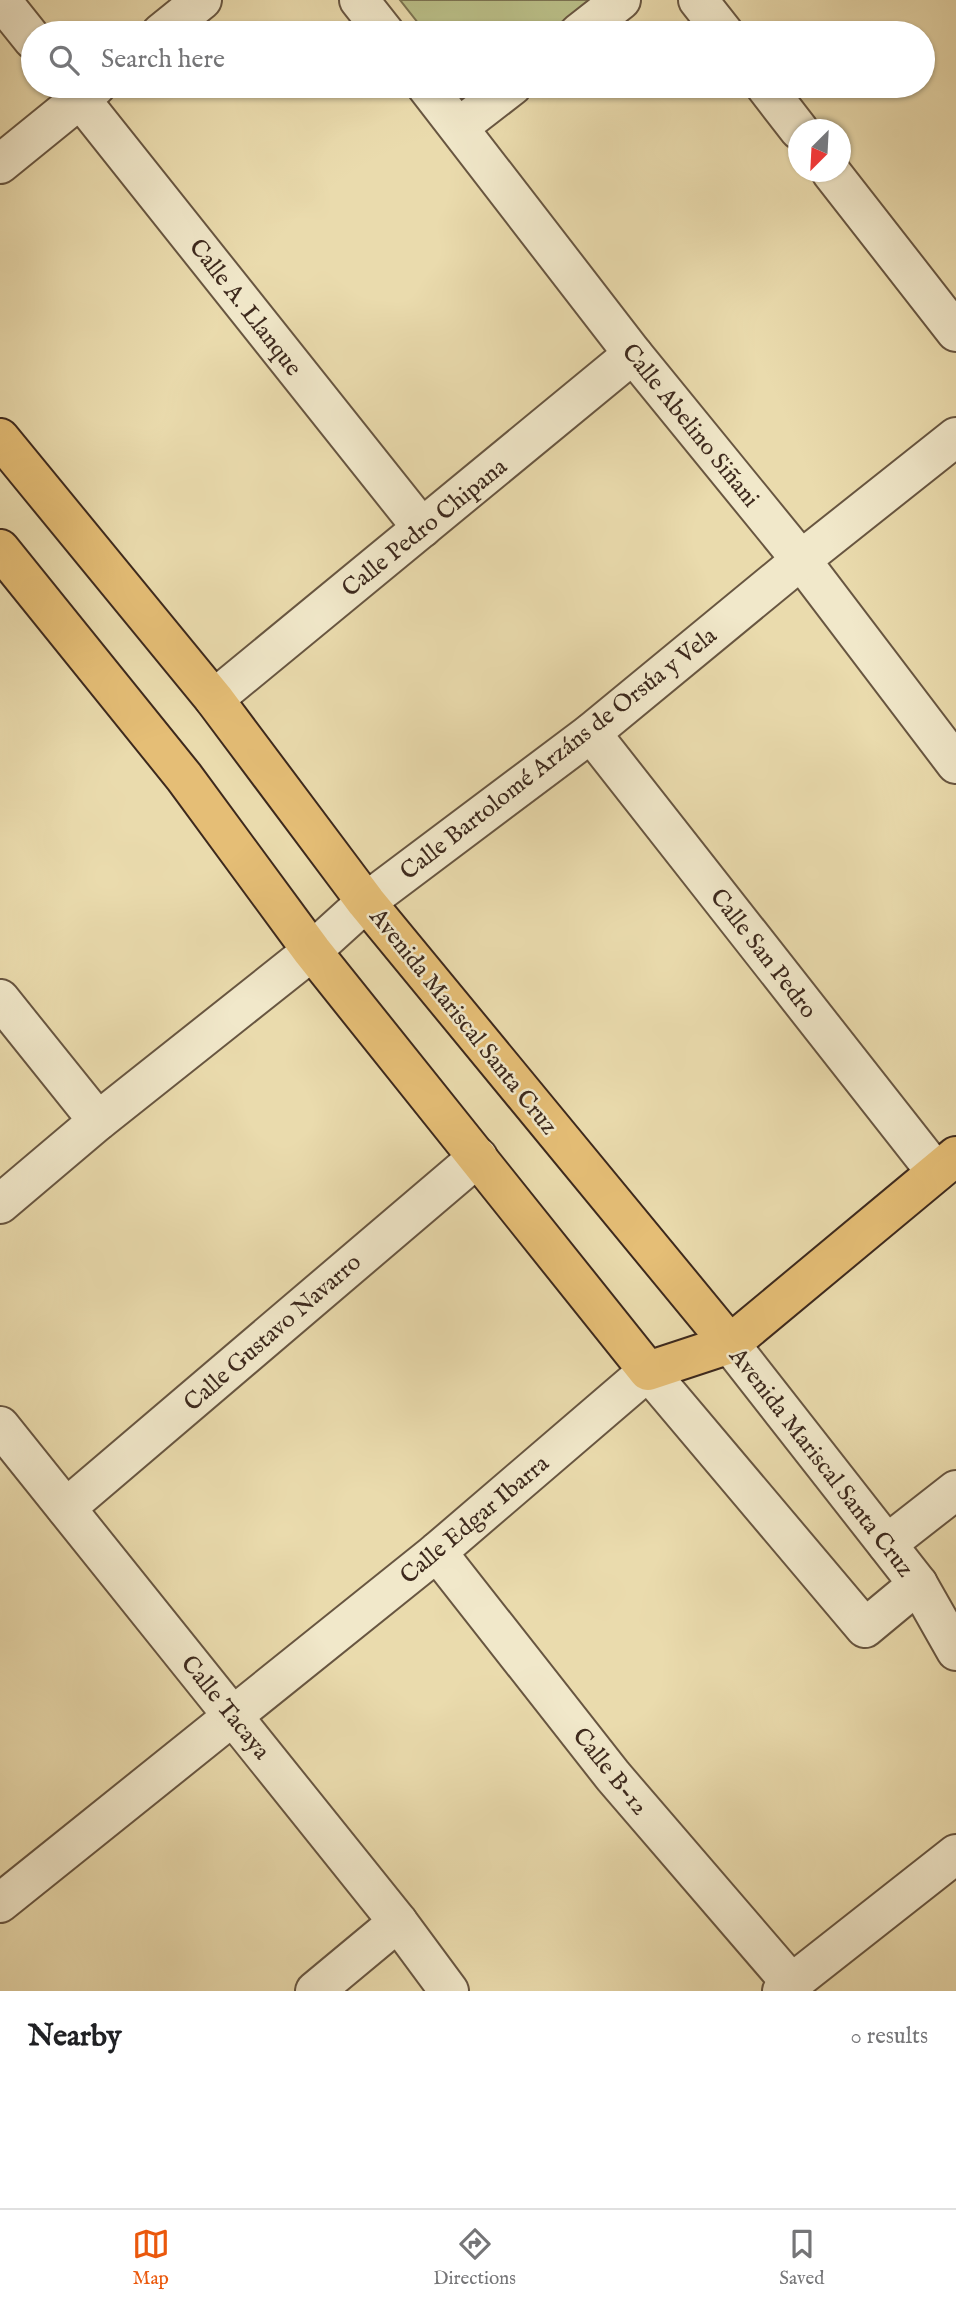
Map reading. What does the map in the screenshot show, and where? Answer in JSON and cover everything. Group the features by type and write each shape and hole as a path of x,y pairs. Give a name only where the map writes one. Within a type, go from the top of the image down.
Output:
{"main road":[{"name":"Avenida Mariscal Santa Cruz","path":"0,438 214,699 366,902 730,1344"},
{"name":"Avenida Mariscal Santa Cruz","path":"0,549 184,777 312,951 648,1371"},
{"name":"Calle Edgar Ibarra","path":"648,1371 730,1344 946,1164"}],"street":[{"path":"1,0 21,25"},
{"path":"176,21 202,0"},
{"path":"359,0 376,21"},
{"path":"594,21 621,0"},
{"path":"698,0 715,21"},
{"path":"0,164 73,98"},
{"name":"Calle A. Llanque","path":"88,98 422,528"},
{"name":"Calle Abelino Siñani","path":"436,98 633,354 801,559 956,764"},
{"path":"459,127 496,98"},
{"path":"774,98 790,119"},
{"path":"839,182 956,332"},
{"name":"Calle Pedro Chipana","path":"214,699 633,354"},
{"name":"Calle Bartolomé Arzáns de Orsúa y Vela","path":"0,1204 98,1121 312,951 366,902 591,733 801,559 956,437"},
{"name":"Calle San Pedro","path":"591,733 946,1164"},
{"path":"0,999 98,1121"},
{"name":"Calle Gustavo Navarro","path":"66,1508 478,1157"},
{"name":"Avenida Mariscal Santa Cruz","path":"648,1371 865,1628 918,1584 730,1344"},
{"name":"Calle Edgar Ibarra","path":"4,1892 232,1716 437,1552 648,1371"},
{"name":"Calle Tacaya","path":"0,1426 397,1922 449,1991"},
{"path":"887,1544 956,1490"},
{"name":"Calle B-12","path":"437,1552 613,1776 787,1987"},
{"path":"918,1584 956,1651"},
{"path":"787,1987 956,1854"},
{"path":"315,1991 397,1922"}],"green space":[{"path":"400,0 590,0 563,21 417,21"}]}
